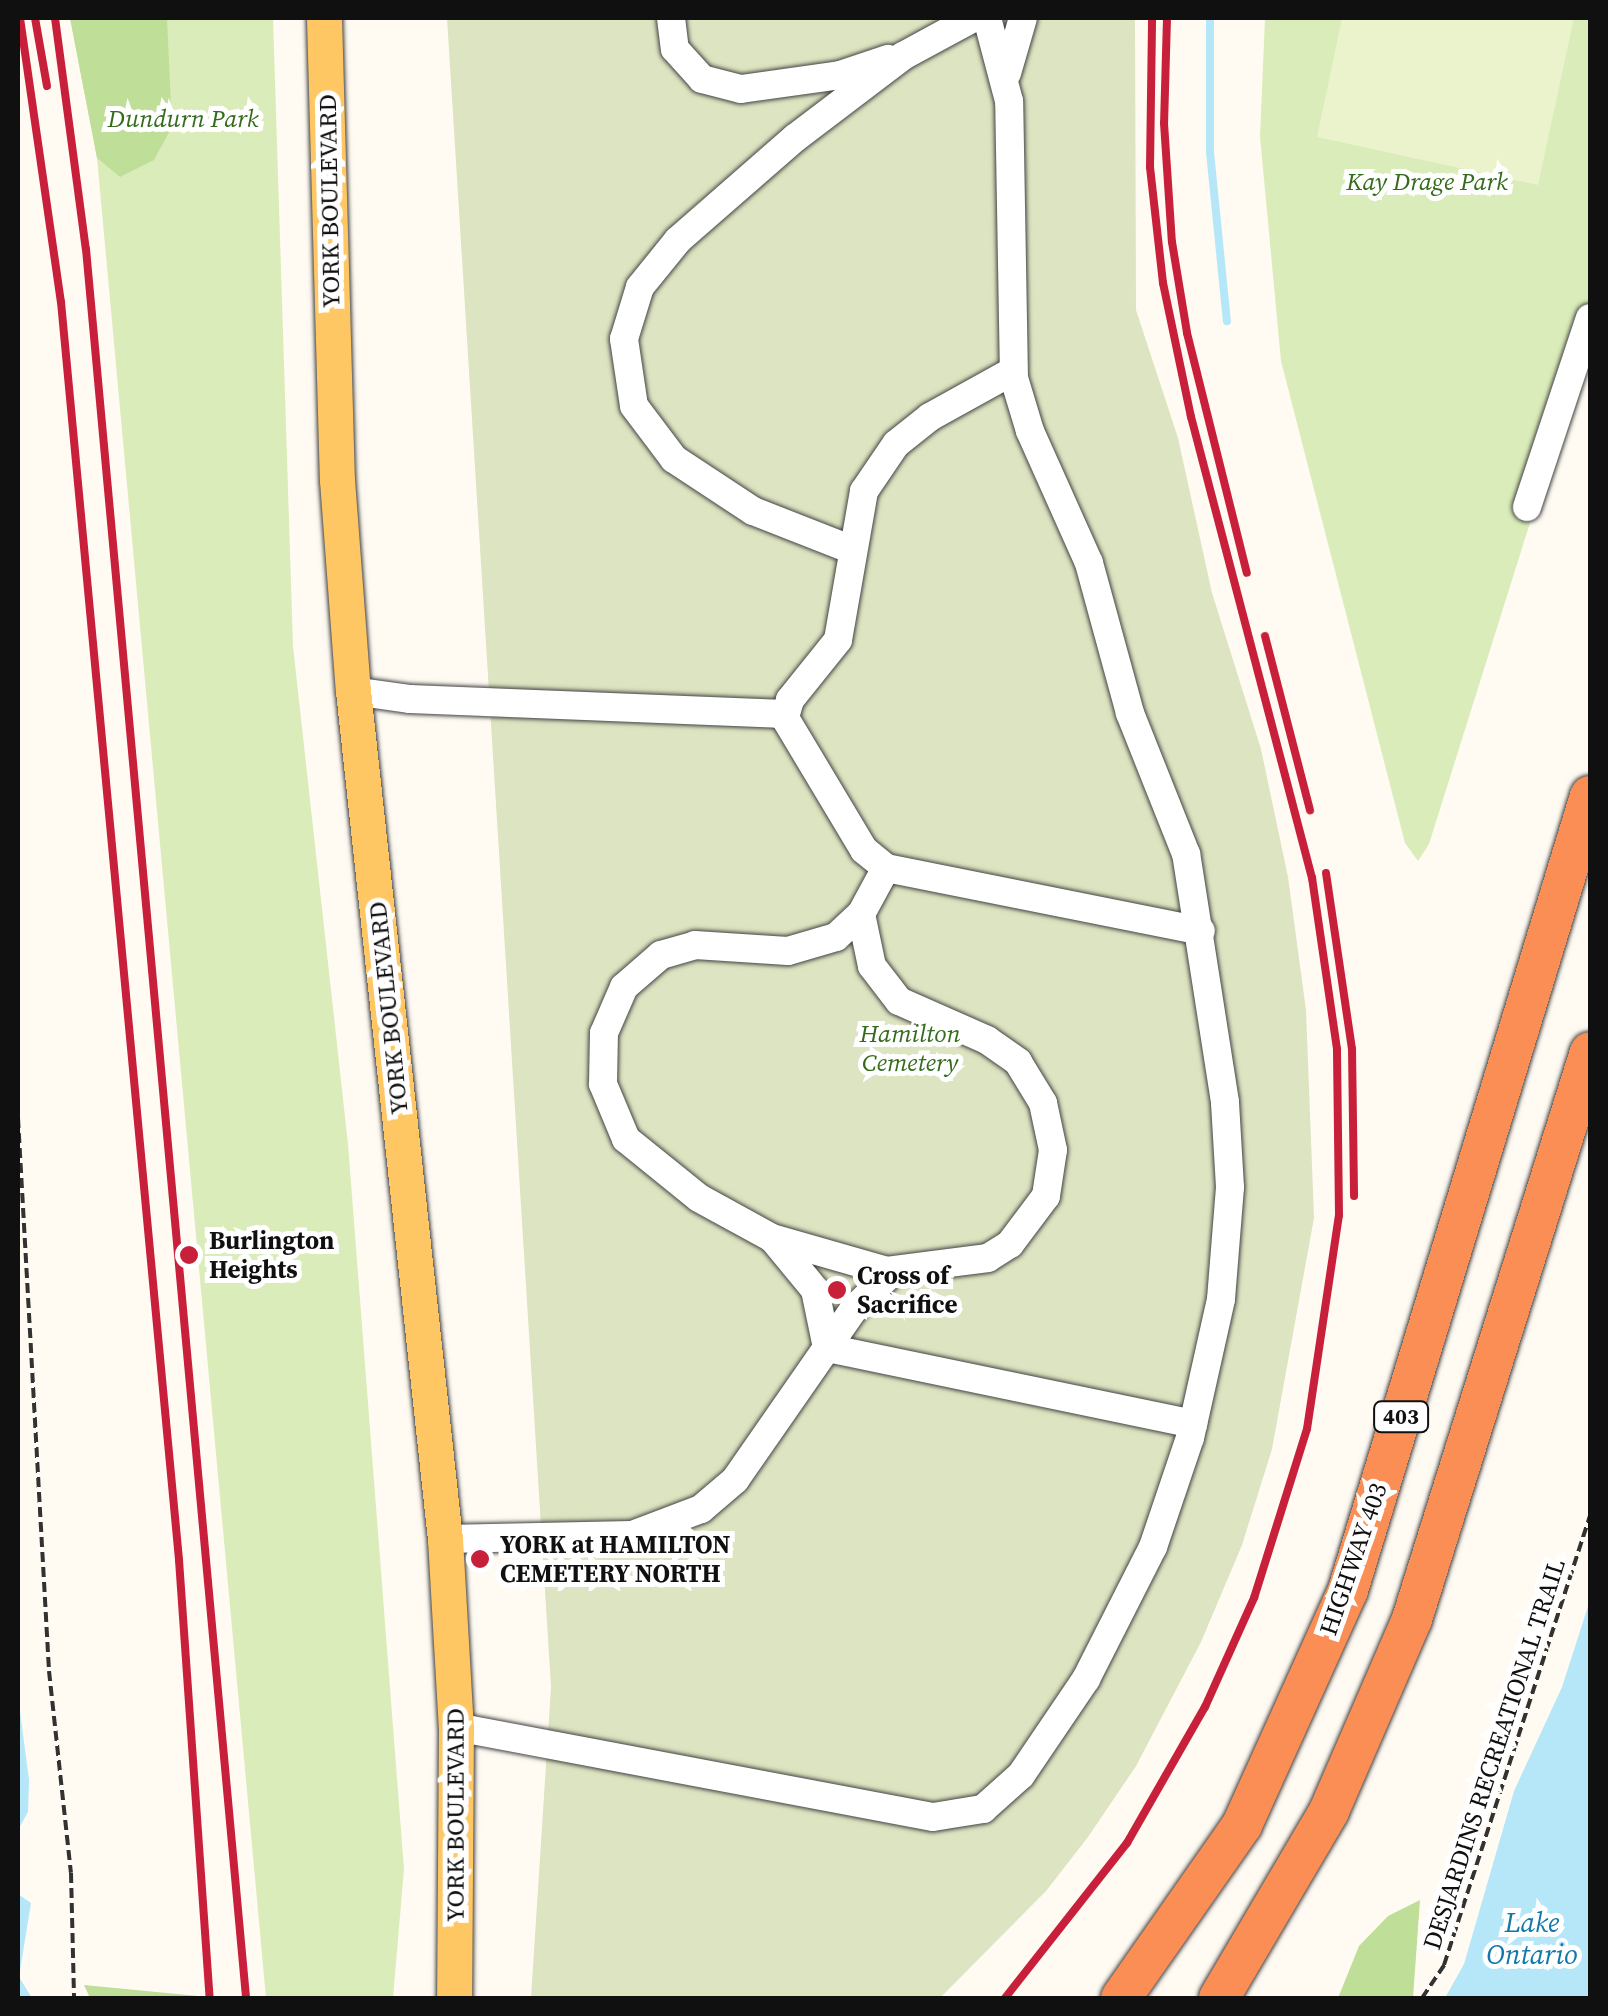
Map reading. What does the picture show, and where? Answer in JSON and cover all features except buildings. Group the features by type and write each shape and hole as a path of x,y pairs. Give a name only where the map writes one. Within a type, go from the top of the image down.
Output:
{"highway":[{"name":"HIGHWAY 403","path":"1121,1998 1242,1826 1348,1590 1590,796"},
{"name":"403","path":"1219,1998 1329,1811 1412,1618 1590,1052"}],"main road":[{"name":"YORK BOULEVARD","path":"324,18 336,480 353,691 445,1539 456,1727 454,1998"}],"lane":[{"path":"671,18 675,49 702,80 741,89 840,74 913,50"},
{"path":"850,549 753,511 674,459 634,406 624,339 640,287 678,240 795,138 913,50 973,18"},
{"path":"986,18 1007,74"},
{"path":"456,1727 933,1817 983,1809 1021,1775 1086,1679 1153,1547 1193,1424 1221,1299 1230,1187 1201,931 1186,854 1130,713 1089,563 1030,432 1013,371 1007,74 1023,18"},
{"path":"1526,506 1590,318"},
{"path":"786,714 838,640 848,605 850,549 864,491 896,444 930,417 1013,371"},
{"path":"353,691 410,699 786,714"},
{"path":"786,714 864,850 886,868 1201,931"},
{"path":"862,914 872,966 899,1000 987,1040 1018,1062 1043,1103 1053,1150 1046,1196 1010,1244 966,1264 893,1271 828,1259 772,1238 699,1198 626,1139 602,1084 604,1034 624,987 661,956 695,946 788,951 836,936 862,914 886,868"},
{"path":"772,1238 815,1290 826,1348"},
{"path":"445,1539 632,1534 702,1510 735,1480 853,1310 893,1271"},
{"path":"826,1348 1193,1424"}],"path":[{"path":"18,1118 49,1670 71,1873 74,1998"},
{"name":"DESJARDINS RECREATIONAL TRAIL","path":"1422,1998 1444,1965 1590,1516"}],"green space":[{"name":"Dundurn Park","path":"70,18 273,18 293,646 348,1144 404,1869 393,1998 266,1998 97,158"},
{"path":"70,18 167,18 172,127 154,160 120,177 97,158"},
{"name":"Hamilton Cemetery","path":"447,18 1135,18 1136,310 1178,438 1212,593 1261,749 1288,877 1306,1010 1314,1218 1272,1449 1242,1545 1201,1642 1136,1766 1088,1837 1046,1891 940,1998 531,1998 551,1687"},
{"name":"Kay Drage Park","path":"1265,18 1590,18 1590,332 1429,844 1418,861 1405,843 1281,361 1260,137"},
{"path":"1342,18 1574,18 1538,185 1317,137"},
{"path":"1420,1900 1413,1998 1338,1998 1359,1946 1388,1916"},
{"path":"84,1985 198,1996 198,1998 90,1998"}],"water":[{"name":"Lake Ontario","path":"1590,1600 1590,1998 1445,1998 1464,1964 1514,1791 1562,1687"},
{"path":"18,1696 29,1780 28,1812 18,1830"},
{"path":"18,1894 31,1903 19,1977 32,1998 18,1998"}],"waterway":[{"path":"1210,18 1210,152 1227,321"}],"railway":[{"path":"20,18 61,302 179,1560 210,1998"},
{"path":"35,18 47,86"},
{"path":"55,18 86,249 246,1998"},
{"path":"1005,1998 1127,1843 1205,1707 1254,1598 1307,1429 1339,1215 1337,1049 1312,878 1191,417 1163,283 1150,167 1152,18"},
{"path":"1167,18 1164,123 1172,242 1187,333 1247,573"},
{"path":"1265,636 1310,810"},
{"path":"1326,873 1352,1049 1354,1196"}],"place":[{"name":"Burlington Heights","path":"189,1255"},
{"name":"Cross of Sacrifice","path":"837,1290"},
{"name":"YORK at HAMILTON CEMETERY NORTH","path":"480,1559"}]}
